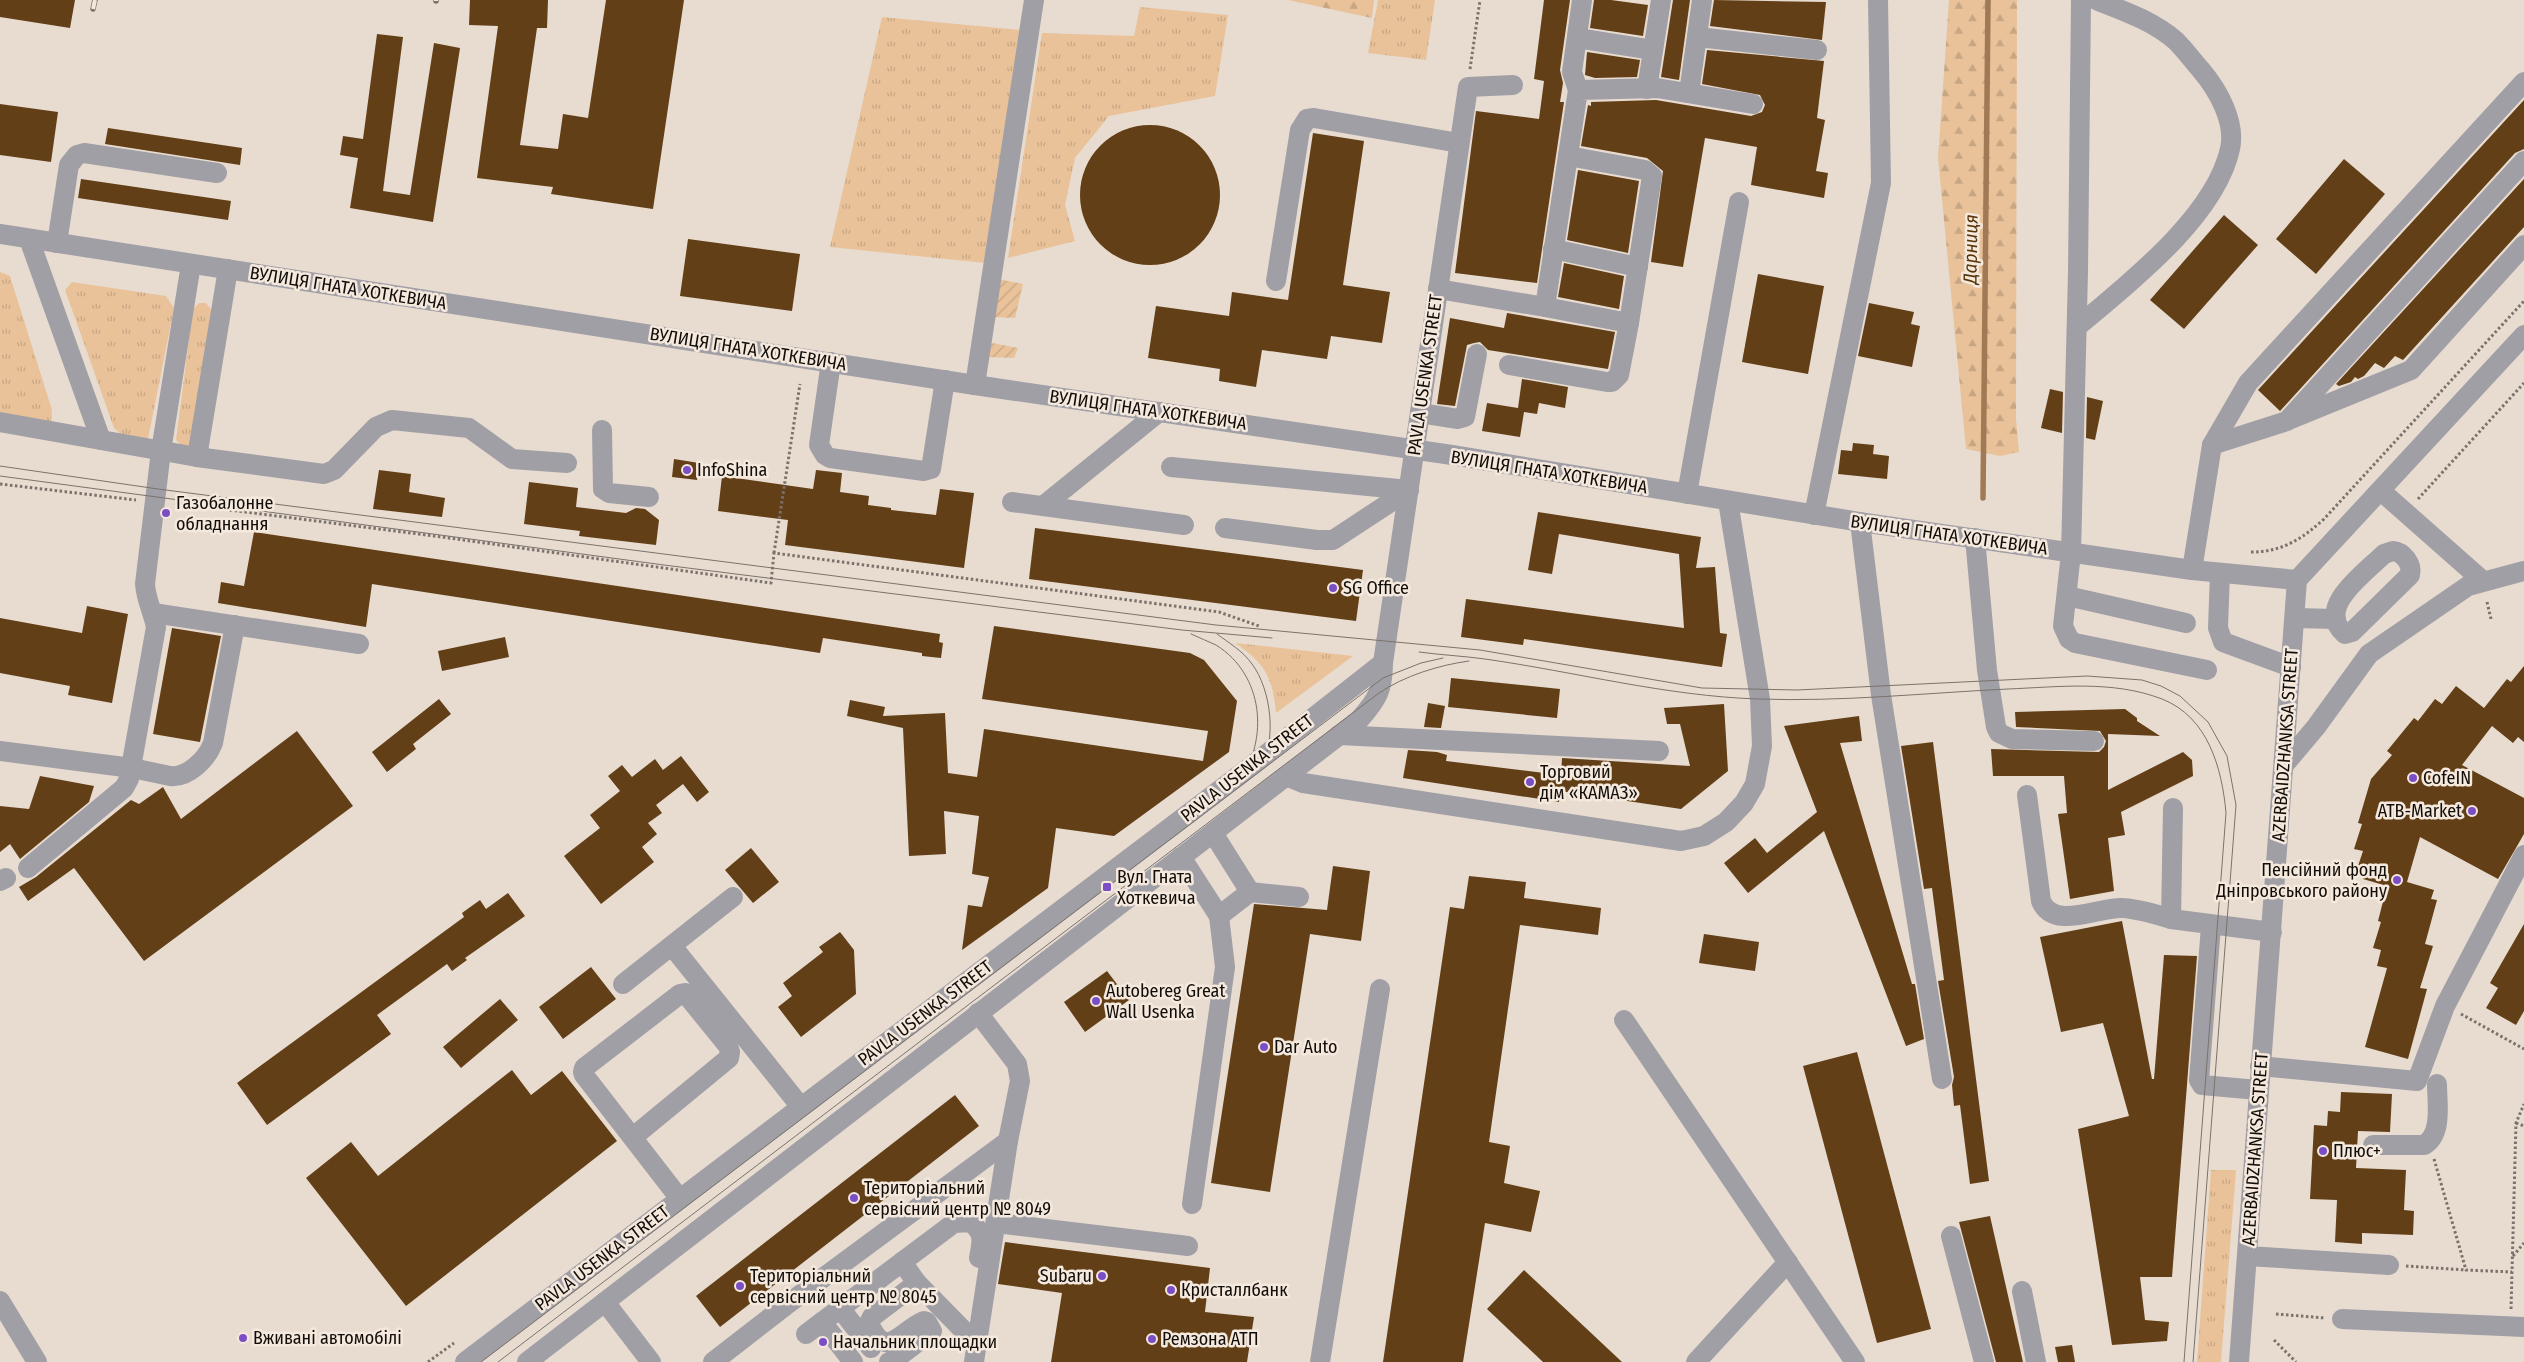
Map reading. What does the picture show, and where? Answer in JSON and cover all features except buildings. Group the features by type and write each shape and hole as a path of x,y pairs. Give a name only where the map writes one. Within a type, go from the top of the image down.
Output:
{"street":[{"path":"975,384 1034,0"},
{"path":"1545,307 1578,90 1572,72 1582,0"},
{"path":"1647,89 1661,0"},
{"path":"1689,94 1702,0"},
{"path":"1814,515 1881,183 1878,0"},
{"path":"2081,0 2077,327 2071,553 2063,626 2069,640 2075,643 2207,670"},
{"path":"2077,327 2144,270 2193,220 2222,172 2231,148 2230,126 2222,100 2210,80 2177,42 2154,24 2096,0"},
{"path":"1697,37 1817,50"},
{"path":"1577,38 1653,50"},
{"path":"2192,570 2212,445 2248,383 2524,82"},
{"path":"1468,87 1513,85"},
{"name":"PAVLA USENKA STREET","path":"527,1362 1359,720 1379,693 1468,87"},
{"path":"1578,90 1647,89 1753,104"},
{"path":"1276,281 1300,130 1307,119 1314,118 1459,143"},
{"path":"57,243 69,165 77,154 84,153 218,173"},
{"path":"1509,365 1612,382 1619,375 1652,176 1645,170 1568,156"},
{"path":"2287,421 2524,161"},
{"path":"1686,494 1739,202"},
{"name":"ВУЛИЦЯ ГНАТА ХОТКЕВИЧА","path":"0,234 945,380 1414,450 1860,522 2220,574 2297,580"},
{"path":"29,239 101,440"},
{"path":"2212,445 2287,421 2411,370 2524,245"},
{"path":"1553,249 1638,267"},
{"path":"28,868 124,788 132,768 156,627 153,613 146,600 145,584 161,451 191,264"},
{"path":"198,457 228,269"},
{"path":"1438,289 1628,323"},
{"path":"2297,580 2524,335"},
{"path":"1420,413 1458,420 1465,417 1477,354"},
{"path":"831,362 819,444 825,455 830,458 924,471 931,469 945,380"},
{"path":"1043,506 1159,412"},
{"path":"0,422 198,457 324,474 334,470 376,427 392,420 463,427 479,434 512,458 568,463"},
{"path":"602,430 603,489 608,494 649,497"},
{"path":"1171,467 1408,490"},
{"path":"1225,528 1317,540 1333,540 1363,522 1408,490"},
{"path":"2381,491 2483,581"},
{"path":"1286,776 1303,783 1681,841 1704,836 1726,822 1744,802 1755,784 1762,746 1760,699 1728,501"},
{"path":"1012,502 1184,525"},
{"path":"1860,522 1881,696 1942,1079"},
{"path":"1975,538 1987,670 1996,727 1999,733 2012,739 2094,741"},
{"path":"2284,765 2316,727 2369,654 2468,586 2524,570"},
{"path":"2220,574 2218,628 2223,642 2291,667"},
{"name":"AZERBAIDZHANKSA STREET","path":"2239,1362 2297,580"},
{"path":"2067,596 2186,623"},
{"path":"153,613 359,644"},
{"path":"2295,618 2336,619"},
{"path":"0,751 132,768 176,777 199,764 210,751 235,625"},
{"name":"PAVLA USENKA STREET","path":"465,1362 1383,663"},
{"path":"1339,735 1659,751"},
{"path":"2027,795 2042,902 2045,909 2058,917 2121,908 2211,926 2272,932"},
{"path":"2171,919 2173,808"},
{"path":"1212,833 1250,892"},
{"path":"2260,1066 2418,1082 2445,1006 2524,855"},
{"path":"1181,857 1219,916 1226,967 1192,1204"},
{"path":"1219,916 1250,892 1299,897"},
{"path":"624,984 733,897"},
{"path":"2211,926 2199,1080 2202,1085 2258,1090"},
{"path":"672,946 801,1107"},
{"path":"1320,1362 1380,989"},
{"path":"633,1137 729,1058 728,1046 685,993 680,994 583,1070 633,1137 680,1199"},
{"path":"974,1362 1008,1141 1020,1081 1017,1064 978,1014"},
{"path":"1624,1020 1855,1362"},
{"path":"2373,1145 2424,1145 2429,1142 2434,1136 2436,1128 2437,1084"},
{"path":"713,1362 792,1300 1008,1141"},
{"path":"806,1334 954,1223 971,1222 983,1236 962,1362"},
{"path":"996,1223 1188,1246"},
{"path":"1951,1236 1984,1362"},
{"path":"2247,1256 2390,1265"},
{"path":"902,1262 917,1283 966,1333"},
{"path":"1696,1362 1788,1262"},
{"path":"889,1362 894,1361 929,1335 932,1331 930,1327 924,1321 893,1343 885,1344 879,1340 868,1323 872,1317 917,1283"},
{"path":"2022,1291 2036,1362"},
{"path":"0,1301 37,1362"},
{"path":"605,1302 652,1362"},
{"path":"840,1308 884,1362"},
{"path":"2342,1319 2517,1327"},
{"path":"822,1322 853,1362"}],"path":[{"path":"1468,87 1480,0"},
{"path":"2251,552 2279,549 2294,542 2316,526 2524,301"},
{"path":"2406,512 2524,383"},
{"path":"0,484 68,494 191,504 771,582 800,384"},
{"path":"774,553 1219,612 1259,626"},
{"path":"2445,1006 2524,1049"},
{"path":"2517,1327 2512,1272 2516,1123 2524,1104"},
{"path":"2516,1123 2524,1126"},
{"path":"2429,1142 2466,1270"},
{"path":"2512,1257 2524,1243"},
{"path":"2390,1265 2512,1272"},
{"path":"2276,1314 2342,1319"},
{"path":"2274,1340 2296,1362"}],"green space":[{"path":"1288,0 1374,0 1372,18"},
{"path":"1378,0 1435,0 1426,60 1368,53"},
{"path":"1949,0 2017,0 2016,419 2019,452 2000,456 1966,449 1938,158"},
{"path":"1140,7 1228,15 1215,96 1109,116 1075,158 1065,205 1075,241 1008,258 1042,33 1134,36"},
{"path":"882,17 1022,30 985,263 830,247"},
{"path":"0,272 10,276 52,410 51,422 0,417"},
{"path":"998,279 1023,284 1015,318 990,317"},
{"path":"72,282 166,296 174,308 147,444 128,441 114,428 65,290"},
{"path":"199,303 206,303 213,312 194,441 187,447 181,445 176,440 193,309"},
{"path":"987,342 1018,348 1014,358 987,357"},
{"path":"1235,643 1353,656 1276,713 1273,690 1266,672 1254,657"},
{"path":"2211,1170 2236,1170 2221,1362 2197,1362"}],"waterway":[{"name":"Дарниця","path":"1983,498 1988,0"}],"tram line":[{"path":"0,466 158,489 1216,625 1480,650 1702,688 1797,690 2087,676 2142,680 2161,686 2180,696 2208,722 2227,756 2236,805 2193,1362"},
{"path":"0,476 664,565 1182,630 1272,638"},
{"path":"1191,634 1216,645 1232,658 1244,673 1252,690 1257,709 1258,728 1255,747 1249,765 1239,782"},
{"path":"1217,634 1236,647 1248,659 1259,675 1264,687 1268,701 1270,731 1269,745 1259,769"},
{"path":"1419,652 1519,664 1621,683 1689,693 1758,699 1852,698 2046,687 2105,687 2124,689 2162,699 2178,707 2191,718 2210,746 2216,762 2221,779 2226,813 2184,1362"},
{"path":"481,1362 1383,678 1421,663 1443,658"},
{"path":"498,1362 1379,693 1399,681 1422,672 1469,661"}],"railway":[{"path":"93,9 95,0"}],"place":[{"name":"InfoShina","path":"687,470"},
{"name":"Газобалонне обладнання","path":"166,513"},
{"name":"SG Office","path":"1333,588"},
{"name":"CofeIN","path":"2413,778"},
{"name":"Торговий дім «КАМАЗ»","path":"1530,782"},
{"name":"ATB-Market","path":"2472,811"},
{"name":"Пенсійний фонд Дніпровського району","path":"2397,880"},
{"name":"Вул. Гната Хоткевича","path":"1107,887"},
{"name":"Autobereg Great Wall Usenka","path":"1096,1001"},
{"name":"Dar Auto","path":"1264,1047"},
{"name":"Плюс+","path":"2323,1151"},
{"name":"Територіальний сервісний центр № 8049","path":"854,1198"},
{"name":"Subaru","path":"1102,1276"},
{"name":"Територіальний сервісний центр № 8045","path":"740,1286"},
{"name":"Кристаллбанк","path":"1171,1290"},
{"name":"Вживані автомобілі","path":"243,1338"},
{"name":"Ремзона АТП","path":"1152,1339"},
{"name":"Начальник площадки","path":"823,1342"}]}
